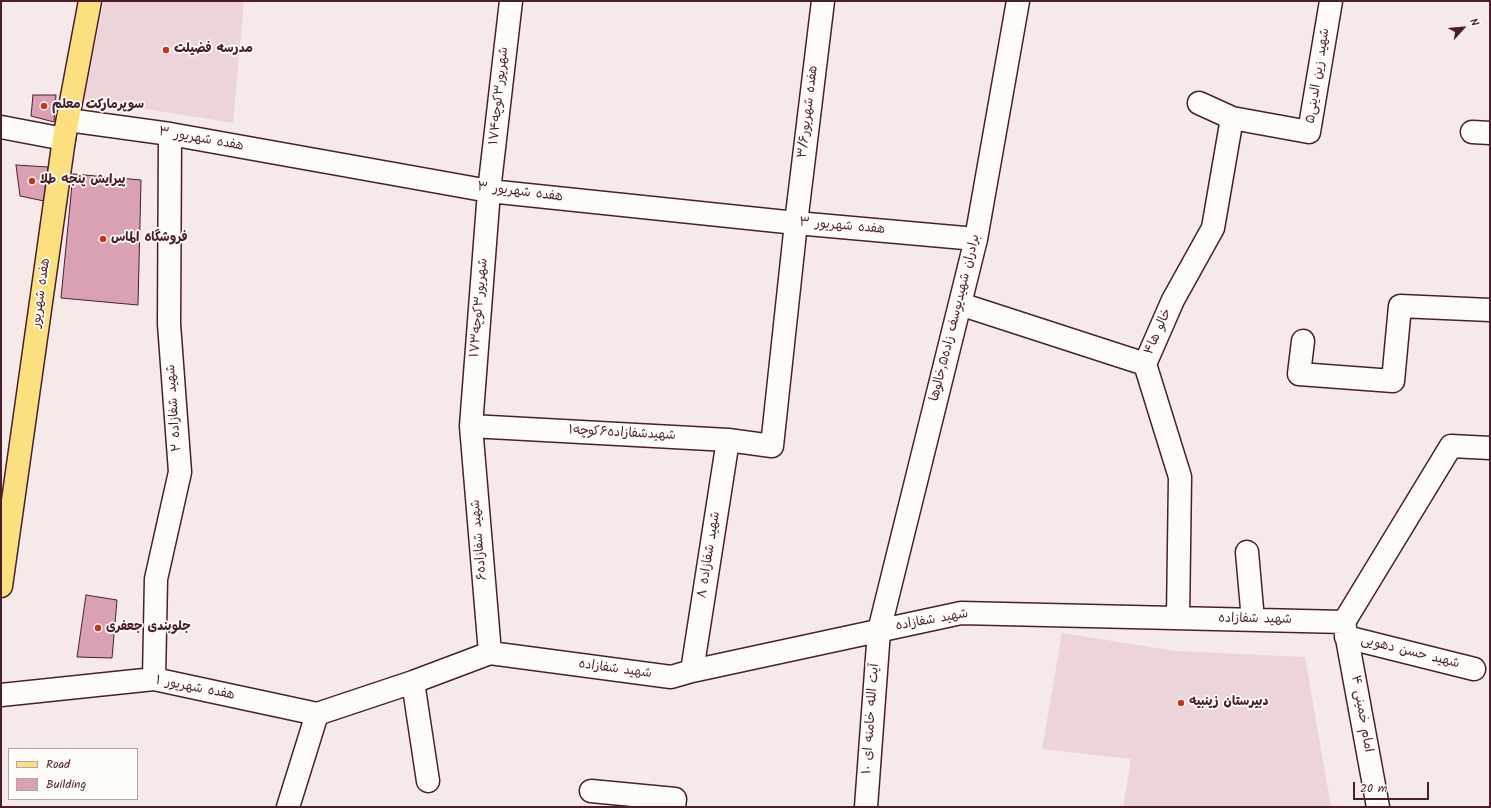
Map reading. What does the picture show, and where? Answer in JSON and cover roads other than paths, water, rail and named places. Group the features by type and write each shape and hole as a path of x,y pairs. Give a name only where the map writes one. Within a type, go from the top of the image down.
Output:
{"main road":[{"name":"هفده شهریور","path":"1,586 66,130 90,1"}],"street":[{"name":"۱۷شهریور۳کوچه۴","path":"489,191 511,1"},
{"name":"هفده شهریور۳/۶","path":"772,446 796,223 823,1"},
{"name":"برادران شهیدیوسف زاده۵,خالوها","path":"879,631 976,239 1018,1"},
{"name":"شهید زین الدینی۵","path":"1199,103 1232,118 1309,132 1331,1"},
{"name":"خالو ها۴","path":"960,304 1145,364 1173,300 1213,228 1232,118"},
{"name":"هفده شهریور ۳","path":"1,127 170,134 489,191 796,223 976,239"},
{"name":"شهید شفازاده ۲","path":"154,679 156,579 180,472 169,324 170,134"},
{"name":"۱۷شهریور۳کوچه۳","path":"471,426 489,191"},
{"path":"1303,341 1298,374 1393,381 1400,306 1490,310"},
{"path":"1145,364 1180,477 1178,618"},
{"name":"شهیدشفازاده۶کوچه۱","path":"471,426 728,440 772,446"},
{"name":"شهید شفازاده۶","path":"471,426 490,653"},
{"name":"شهید شفازاده ۸","path":"692,671 728,440"},
{"path":"1345,630 1451,446 1490,448"},
{"path":"1247,552 1253,620"},
{"name":"شهید شفازاده","path":"317,714 413,682 490,653 671,677 692,671 961,613 1253,620 1345,630"},
{"name":"شهید حسن دهویی","path":"1345,630 1474,669"},
{"name":"امام خمینی ۴","path":"1345,630 1378,807"},
{"name":"آیت الله خامنه ای ۱۰","path":"866,807 879,631"},
{"name":"هفده شهریور ۱","path":"1,695 154,679 317,714"},
{"path":"413,682 428,781"},
{"path":"288,807 317,714"},
{"path":"591,791 675,800 674,807"}],"place":[{"name":"مدرسه فضیلت","path":"166,50"},
{"name":"سوپرمارکت معلم","path":"44,106"},
{"name":"پیرایش پنجه طلا","path":"32,181"},
{"name":"فروشگاه الماس","path":"103,239"},
{"name":"جلوبندی جعفری","path":"98,628"},
{"name":"دبیرستان زینبیه","path":"1181,703"}]}
